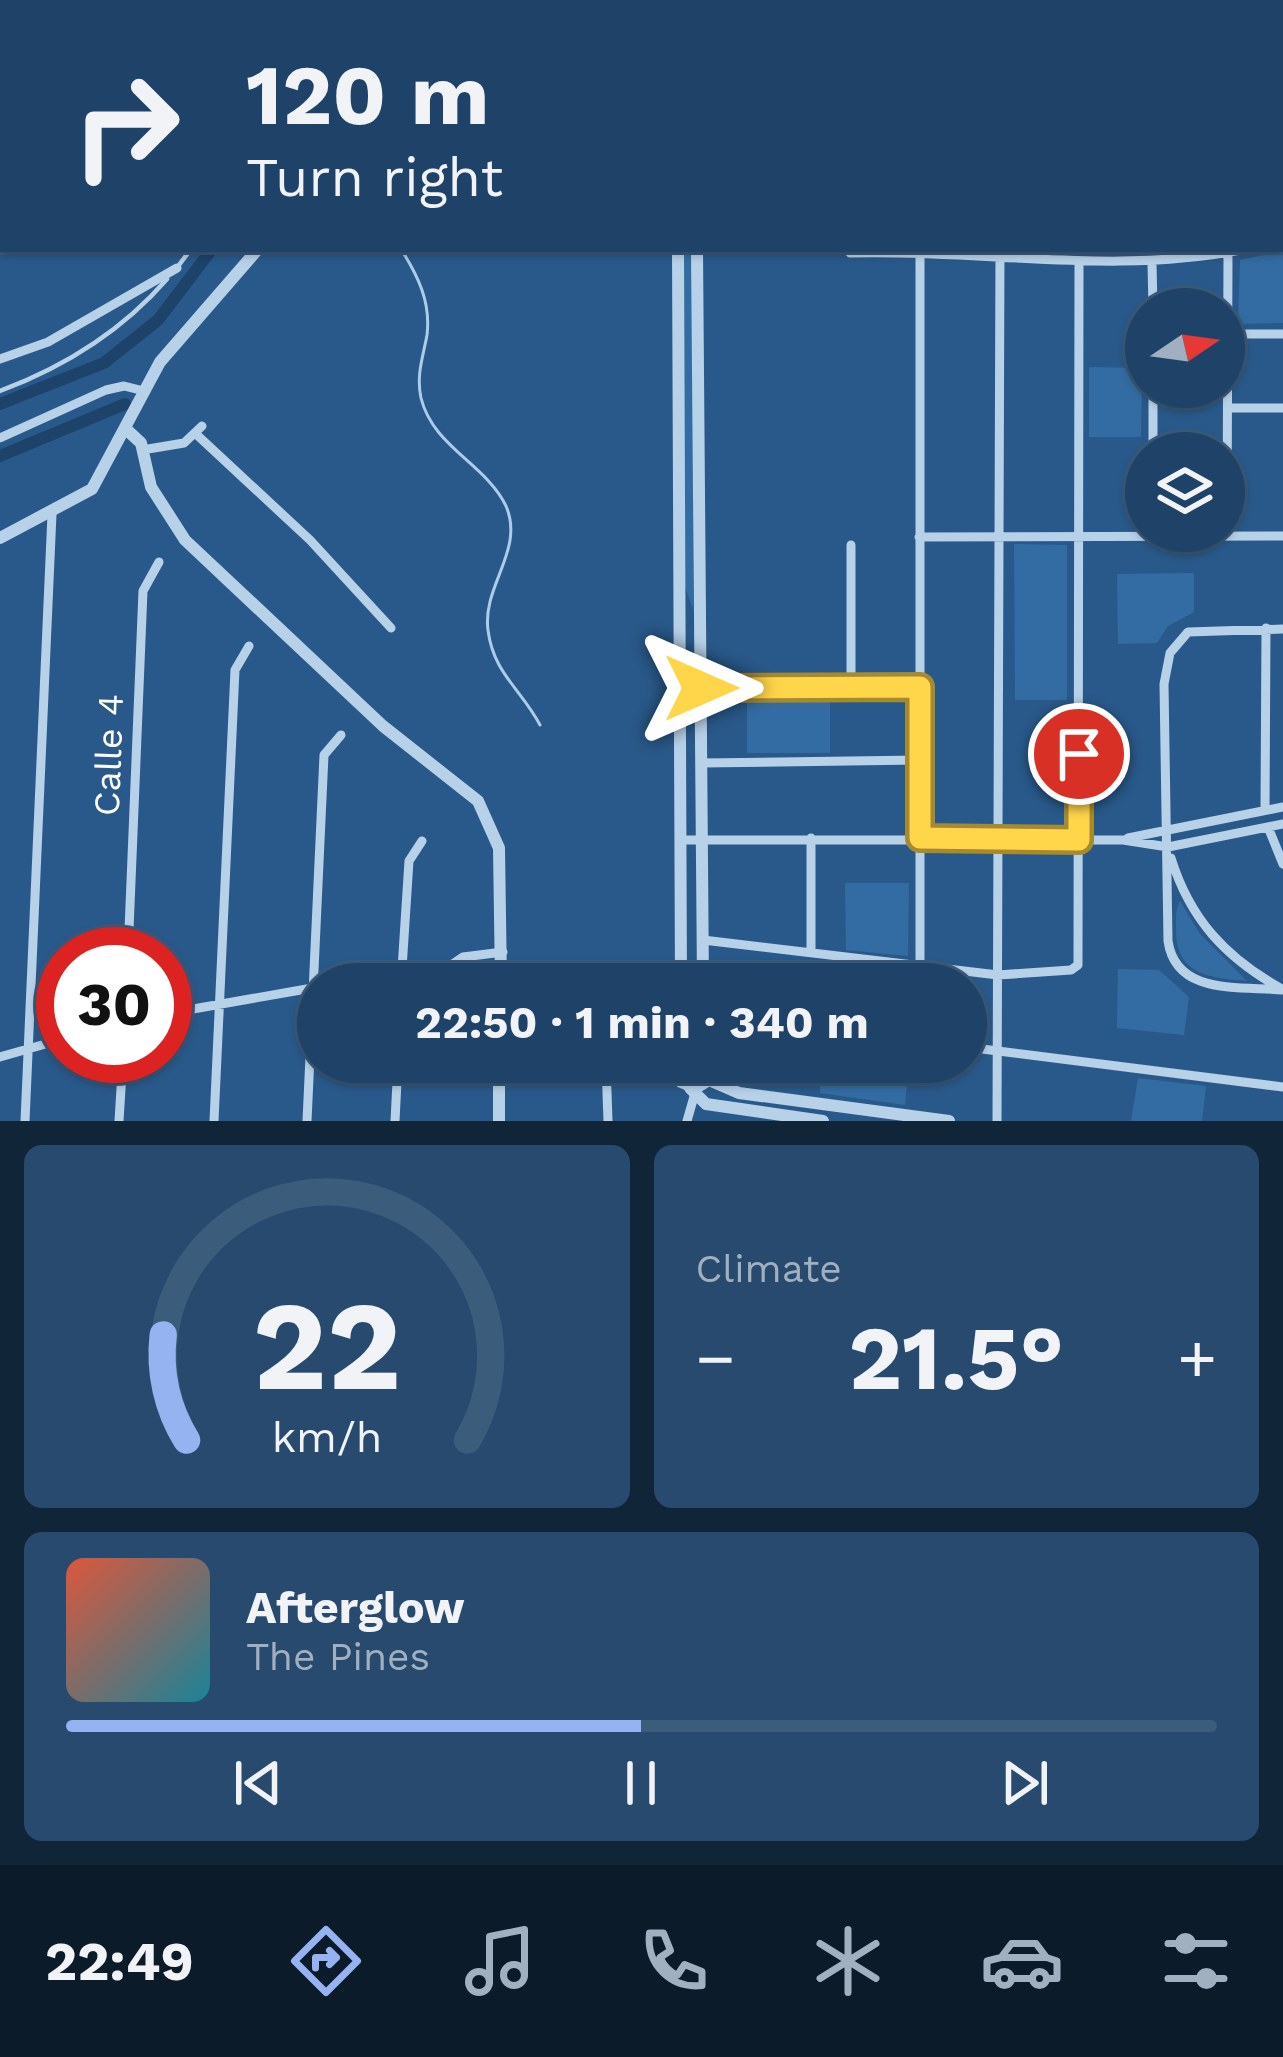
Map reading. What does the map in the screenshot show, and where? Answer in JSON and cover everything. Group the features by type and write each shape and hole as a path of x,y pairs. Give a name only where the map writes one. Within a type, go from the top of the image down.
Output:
{"street":[{"path":"0,538 92,489 160,362 255,252"},
{"path":"678,252 681,963"},
{"path":"697,252 703,963"},
{"path":"850,254 897,252"},
{"path":"920,252 920,963"},
{"path":"947,252 1079,264 1153,264 1232,252"},
{"path":"1228,253 1228,288"},
{"path":"997,1121 1000,254"},
{"path":"987,973 1071,970 1078,965 1079,264"},
{"path":"1153,264 1153,288"},
{"path":"0,359 48,342 177,268"},
{"path":"1245,334 1283,334"},
{"path":"0,438 106,390 124,386 144,391"},
{"path":"1228,408 1228,432"},
{"path":"1245,408 1283,408"},
{"path":"142,449 184,443 199,429 391,628"},
{"path":"124,433 142,449 152,487 185,540 415,755 478,800 499,848 502,963"},
{"path":"25,1121 52,514"},
{"path":"919,537 1125,535"},
{"path":"1245,535 1283,536"},
{"path":"851,545 851,687"},
{"name":"Calle 4","path":"129,927 143,591 159,562"},
{"path":"1283,629 1200,628 1188,632 1170,653 1164,684 1168,940 1173,962 1200,983 1283,989"},
{"path":"1264,810 1266,628"},
{"path":"214,1121 235,670 249,646"},
{"path":"701,688 920,687"},
{"path":"317,963 324,755 341,735"},
{"path":"701,763 920,760"},
{"path":"1123,840 1283,807"},
{"path":"680,840 1123,840 1168,847 1283,824"},
{"path":"1268,827 1283,865"},
{"path":"811,838 811,952"},
{"path":"403,963 410,861 422,841"},
{"path":"1168,847 1189,904 1213,938 1237,962 1283,989"},
{"path":"703,940 903,963"},
{"path":"455,963 464,957 503,952"},
{"path":"192,1009 297,990"},
{"path":"0,1058 36,1047"},
{"path":"987,1050 1283,1087"},
{"path":"119,1121 121,1083"},
{"path":"307,1121 310,1083"},
{"path":"395,1121 397,1083"},
{"path":"499,1083 499,1121"},
{"path":"607,1083 608,1121"},
{"path":"685,1083 706,1104 823,1121"},
{"path":"687,1121 699,1083"},
{"path":"726,1083 739,1093 949,1121"}],"lane":[{"path":"0,392 43,375 122,324 189,252"}],"shaded area":[{"path":"682,252 693,252 693,609 684,584"},
{"path":"1283,252 1283,323 1245,324 1245,288 1239,288 1240,260"},
{"path":"1089,367 1125,368 1125,408 1141,408 1141,432 1089,437"},
{"path":"1014,544 1067,545 1067,700 1015,700"},
{"path":"1194,573 1194,612 1168,626 1157,643 1118,644 1117,574"},
{"path":"747,695 830,695 830,753 747,753"},
{"path":"845,883 909,883 908,956 846,950"},
{"path":"1180,901 1200,934 1247,981 1207,975 1187,964 1177,943"},
{"path":"1118,969 1159,970 1189,997 1184,1035 1117,1028"},
{"path":"1138,1078 1206,1086 1202,1121 1131,1121"},
{"path":"821,1083 907,1083 905,1105 820,1093"}],"waterway":[{"path":"0,404 104,363 158,320 210,252"},
{"path":"403,252 418,279 427,311 419,382 427,415 506,506 510,538 491,598 488,630 502,670 540,725"},
{"path":"0,456 125,404"}],"route":[{"path":"701,688 920,687 920,838 1079,840 1079,754"}]}
